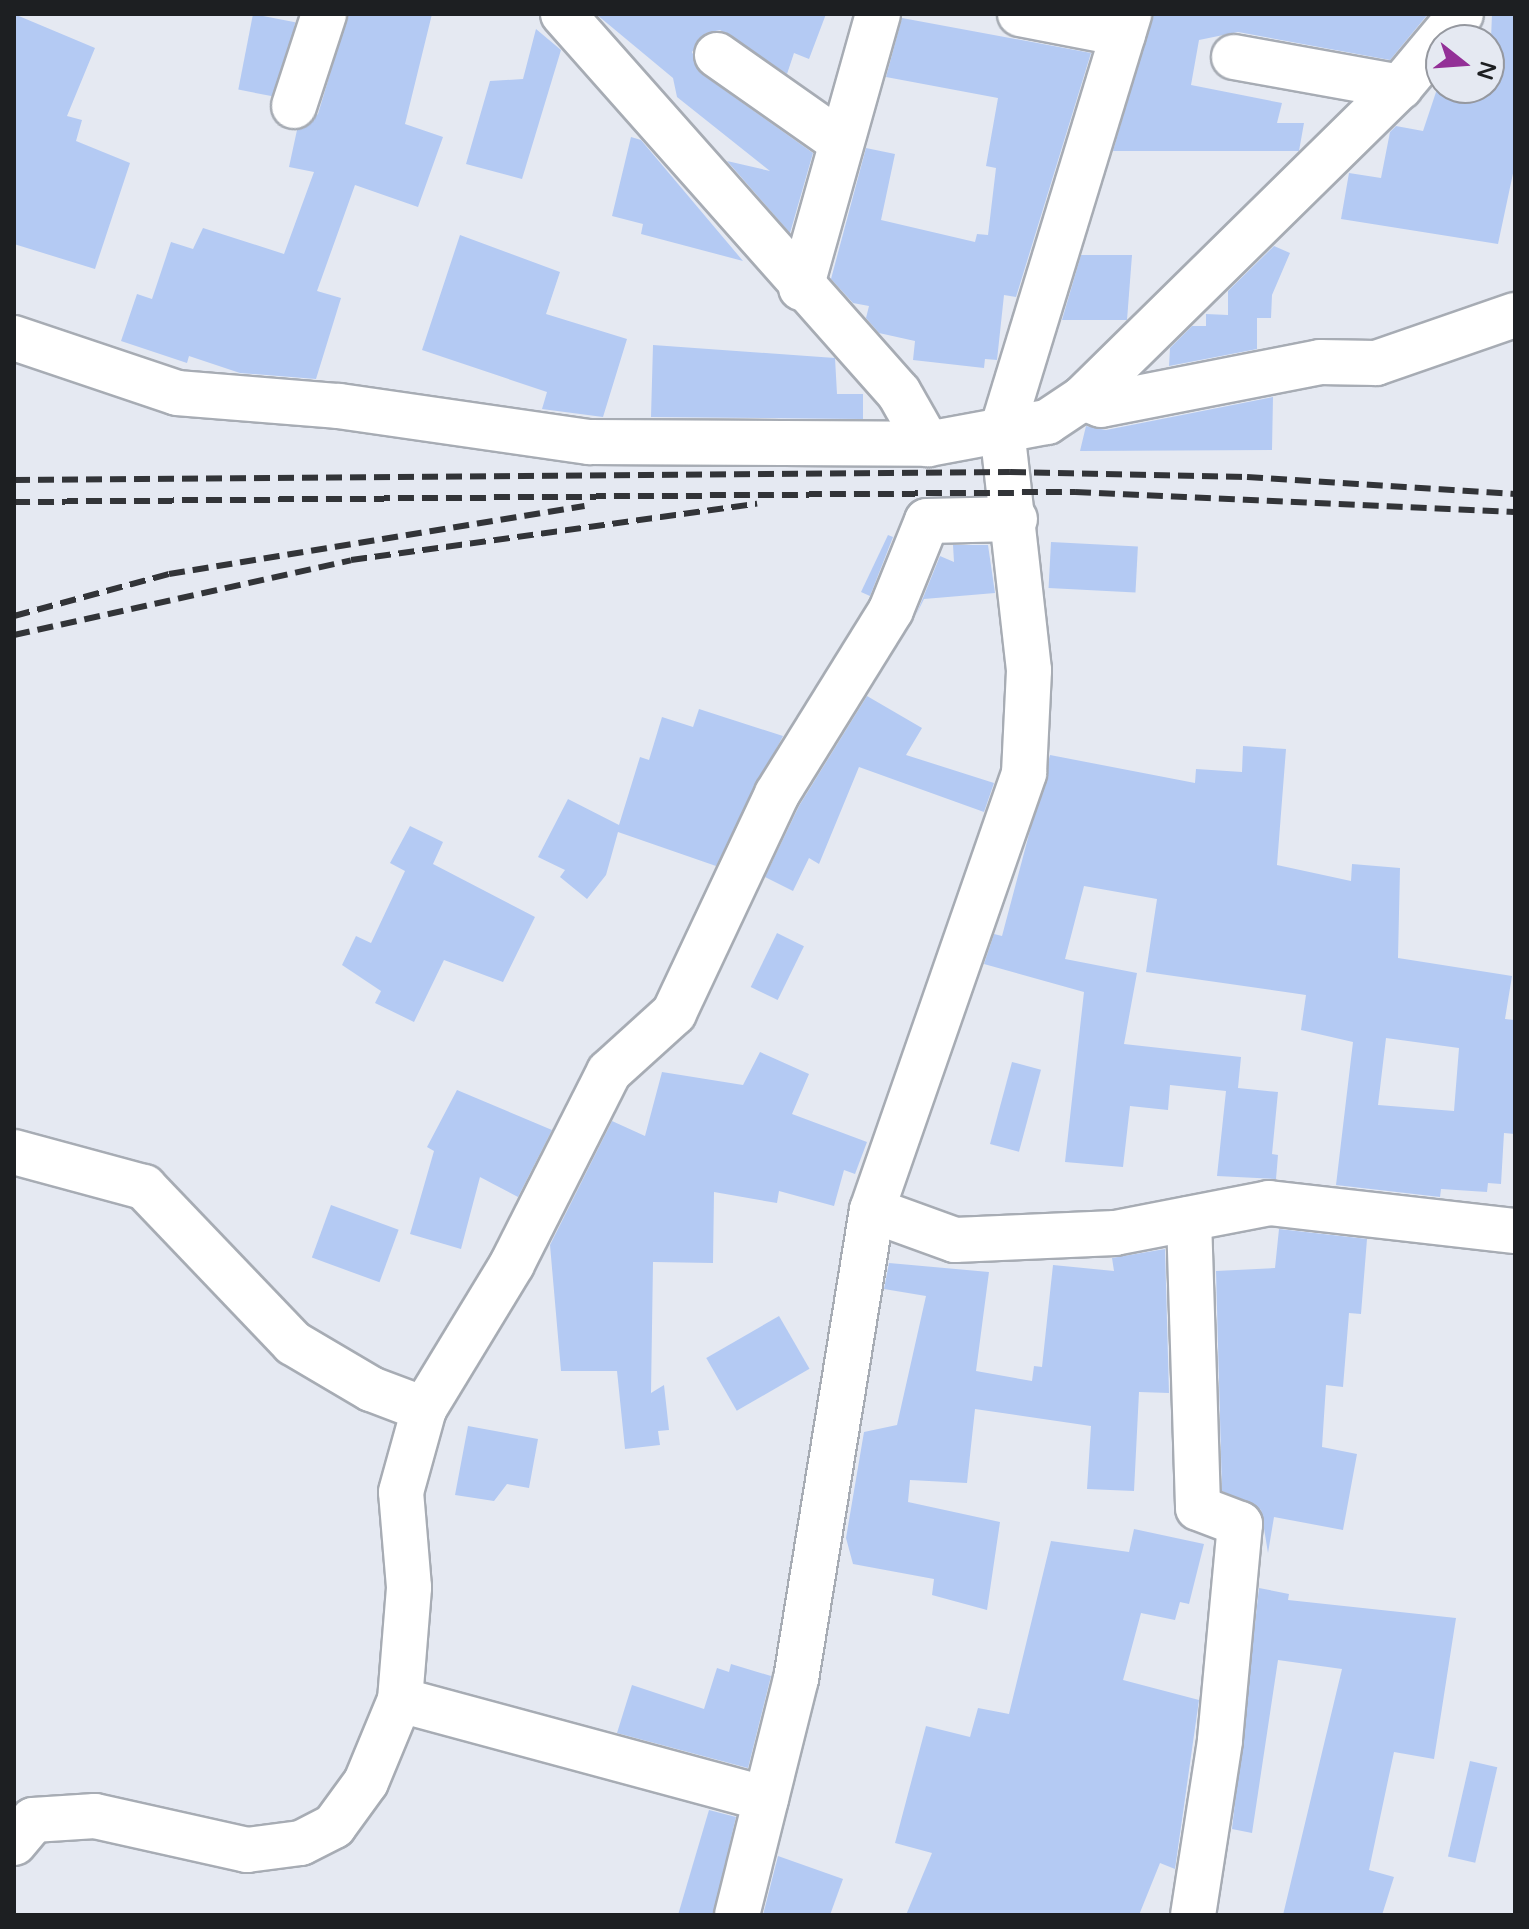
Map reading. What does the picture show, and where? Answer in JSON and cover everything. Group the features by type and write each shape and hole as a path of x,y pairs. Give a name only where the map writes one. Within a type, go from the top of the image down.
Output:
{"street":[{"path":"294,106 324,14"},
{"path":"563,14 801,288 899,393 928,444"},
{"path":"801,288 878,14"},
{"path":"737,1915 796,1679 872,1210 1024,773 1029,670 1015,519 1002,430 1126,24 1020,14"},
{"path":"14,338 177,393 339,406 589,442 928,444 1047,422 1083,398 1400,87 1461,14"},
{"path":"717,55 841,142"},
{"path":"1234,57 1400,87"},
{"path":"1083,398 1101,405 1320,362 1376,363 1515,315"},
{"path":"14,1843 33,1820 95,1816 247,1850 301,1843 334,1826 366,1782 400,1700 409,1587 401,1492 424,1409 512,1264 609,1072 674,1013 777,794 891,610 927,521 1015,519"},
{"path":"14,1152 144,1187 293,1343 371,1389 424,1409"},
{"path":"872,1210 955,1240 1039,1241 1189,1219 1269,1203 1515,1231"},
{"path":"1189,1219 1198,1508 1240,1524 1220,1741 1193,1915"},
{"path":"400,1700 766,1799"}],"building":[{"path":"14,14 95,48 67,116 82,120 76,141 130,163 95,269 14,244"},
{"path":"253,14 295,22 281,98 238,90"},
{"path":"348,14 432,14 405,124 443,137 418,207 355,185 317,291 341,298 316,379 240,373 189,356 187,363 121,341 137,294 152,299 171,242 193,249 203,228 284,254 314,172 289,167 297,130 318,114"},
{"path":"596,14 826,14 809,59 794,53 787,74 720,30 706,33 692,52 703,75 813,153 790,233 727,161 770,171 677,97 673,78"},
{"path":"1153,14 1428,14 1390,60 1238,32 1199,40 1191,85 1282,103 1277,123 1304,123 1299,151 1113,151"},
{"path":"1492,14 1515,14 1515,164 1498,244 1341,219 1349,173 1381,178 1390,132 1396,126 1423,131 1432,104 1505,104 1505,24 1492,24"},
{"path":"902,18 1091,53 1016,297 1004,295 997,360 985,359 984,368 913,360 915,341 879,333 866,318 869,306 853,303 831,279 866,148 895,154 881,220 975,242 977,234 988,235 996,168 986,166 998,98 886,77"},
{"path":"536,29 561,50 522,179 466,164 490,81 523,79"},
{"path":"631,137 641,140 743,261 641,234 643,224 612,216"},
{"path":"460,235 560,272 546,314 627,339 603,417 542,409 547,392 422,350"},
{"path":"1274,246 1290,253 1272,295 1271,318 1257,318 1257,349 1169,366 1170,348 1192,326 1206,326 1206,314 1228,315 1228,291"},
{"path":"1081,255 1132,255 1127,320 1062,320"},
{"path":"653,345 835,358 837,394 863,394 863,419 651,417"},
{"path":"1273,397 1272,450 1080,451 1086,426 1106,430"},
{"path":"888,535 893,537 870,596 861,592"},
{"path":"1051,542 1138,547 1135,592 1049,588"},
{"path":"953,545 988,545 995,593 924,599 916,615 940,556 954,562"},
{"path":"867,696 922,728 906,755 994,783 984,812 859,767 819,864 809,858 793,891 765,877 799,806"},
{"path":"699,709 783,736 716,866 618,832 606,875 587,899 560,877 565,870 538,857 568,799 619,825 640,757 649,760 662,717 693,727"},
{"path":"1243,746 1286,749 1277,865 1351,881 1352,864 1400,868 1398,958 1512,976 1505,1019 1514,1020 1515,1134 1504,1133 1501,1184 1488,1183 1487,1192 1441,1189 1440,1197 1336,1185 1353,1042 1301,1030 1306,995 1146,972 1157,899 1084,886 1065,959 1137,973 1124,1044 1241,1057 1238,1088 1278,1092 1272,1154 1278,1155 1276,1179 1217,1176 1226,1091 1170,1085 1168,1110 1130,1106 1123,1167 1065,1162 1084,992 984,964 994,934 1002,936 1050,755 1195,783 1196,769 1242,772","holes":["1386,1038 1459,1048 1454,1111 1378,1105"]},
{"path":"410,826 443,842 433,864 535,917 503,982 444,960 414,1022 375,1003 381,991 342,965 356,936 371,943 405,871 390,863"},
{"path":"777,933 804,946 778,1000 751,987"},
{"path":"760,1052 809,1074 792,1114 867,1142 855,1174 844,1170 834,1206 779,1191 777,1203 714,1192 713,1263 653,1262 651,1393 664,1385 669,1430 658,1431 660,1445 625,1449 617,1371 561,1371 550,1245 612,1121 645,1136 662,1072 743,1085"},
{"path":"1012,1062 1041,1070 1019,1152 990,1144"},
{"path":"457,1090 552,1130 518,1197 480,1177 461,1249 410,1234 434,1151 427,1147"},
{"path":"331,1205 399,1230 380,1282 312,1258"},
{"path":"1279,1229 1367,1239 1361,1314 1349,1313 1343,1387 1326,1385 1322,1447 1357,1454 1343,1530 1274,1517 1268,1553 1261,1510 1222,1491 1216,1271 1275,1268"},
{"path":"1165,1249 1169,1393 1139,1392 1134,1491 1087,1489 1091,1426 975,1409 967,1483 910,1480 908,1502 1000,1522 987,1610 932,1595 934,1579 853,1564 846,1538 864,1432 897,1425 926,1296 884,1289 889,1263 989,1272 976,1371 1032,1381 1034,1366 1042,1367 1053,1265 1114,1271 1112,1258"},
{"path":"779,1316 809,1369 737,1411 706,1358"},
{"path":"468,1426 538,1439 529,1488 507,1484 494,1501 455,1495"},
{"path":"1134,1529 1204,1544 1189,1604 1180,1602 1175,1620 1141,1613 1123,1680 1199,1700 1175,1869 1160,1863 1139,1915 906,1915 932,1853 895,1843 926,1726 970,1737 978,1708 1009,1714 1051,1541 1129,1552"},
{"path":"1259,1588 1289,1594 1288,1600 1456,1618 1434,1759 1394,1752 1369,1870 1394,1877 1382,1915 1283,1915 1342,1669 1278,1660 1252,1833 1232,1829"},
{"path":"731,1664 771,1676 748,1768 617,1733 632,1685 704,1709 717,1668 729,1672"},
{"path":"1470,1761 1497,1767 1475,1863 1448,1856"},
{"path":"709,1810 736,1817 713,1915 678,1915"},
{"path":"778,1856 843,1879 830,1915 763,1915"}],"railway":[{"path":"14,480 1010,472 1247,477 1515,494"},
{"path":"14,502 1075,492 1515,512"},
{"path":"14,635 351,560 757,504"},
{"path":"14,616 169,574 584,506"}]}
